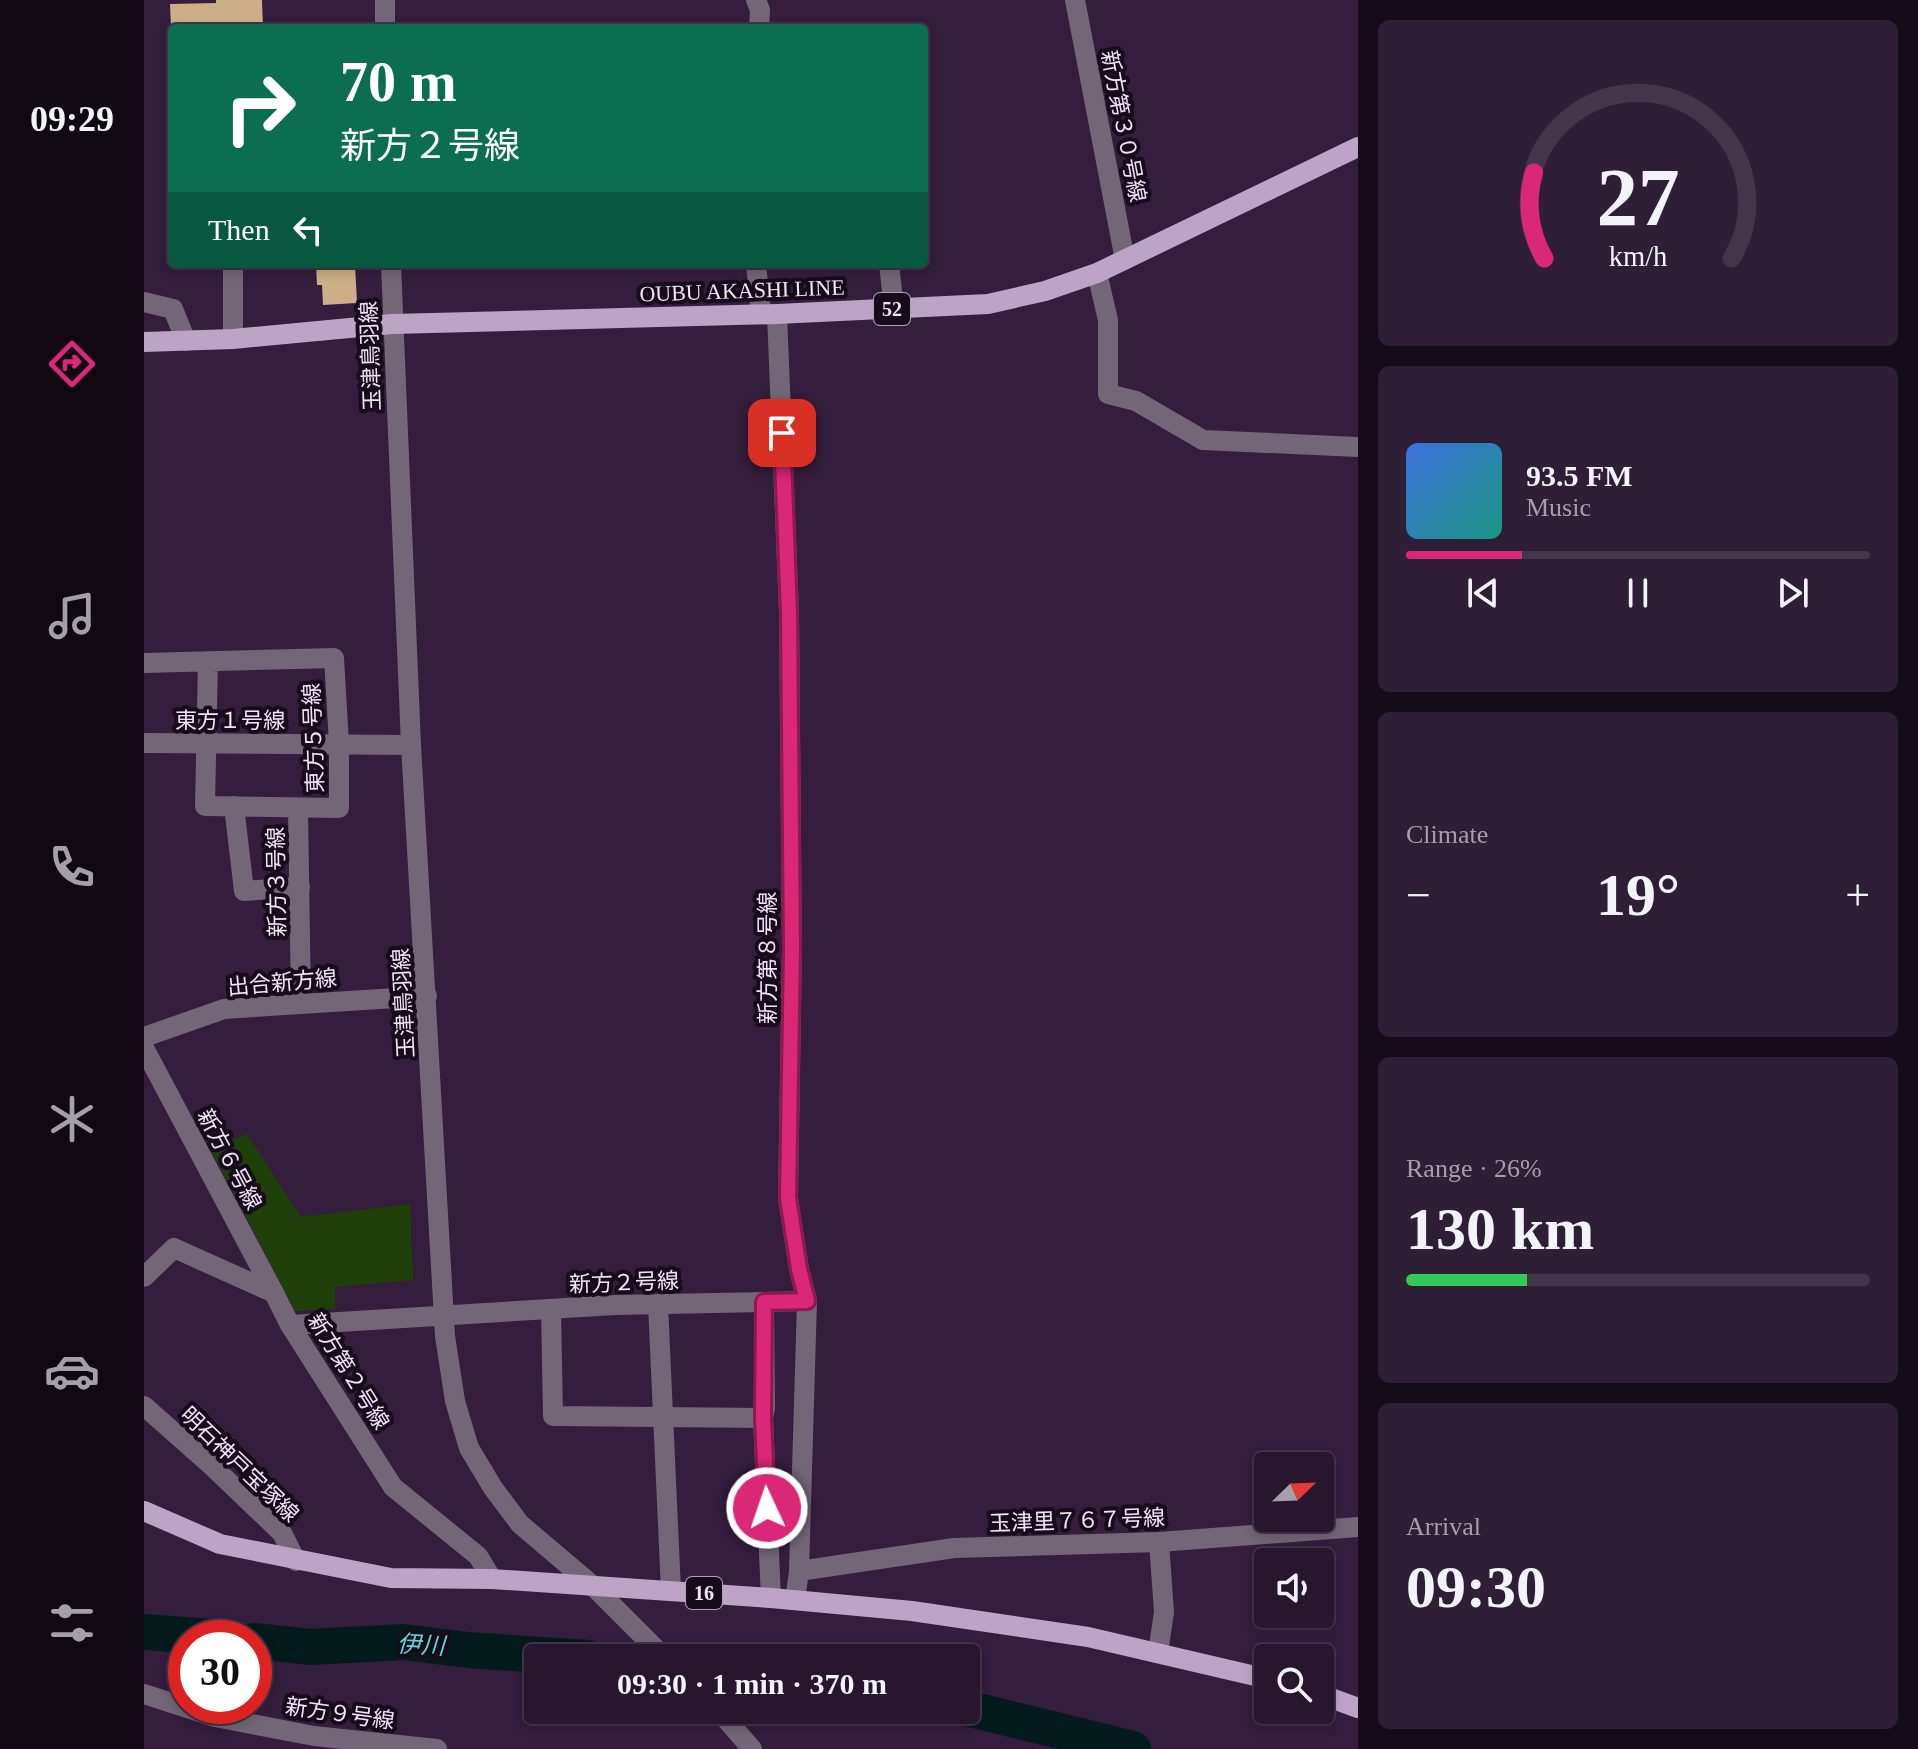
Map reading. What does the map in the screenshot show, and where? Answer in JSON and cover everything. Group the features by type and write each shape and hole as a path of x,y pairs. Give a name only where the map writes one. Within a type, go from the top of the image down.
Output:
{"main road":[{"name":"OUBU AKASHI LINE","path":"144,342 233,339 392,324 769,314 988,304 1045,291 1097,273 1358,147"},
{"name":"16","path":"144,1511 220,1544 391,1578 492,1579 592,1585 912,1611 1088,1637 1254,1676"},
{"path":"1334,1699 1358,1708"}],"street":[{"path":"385,0 385,24"},
{"path":"756,0 760,10 759,24"},
{"name":"新方第３０号線","path":"1075,0 1125,260"},
{"path":"233,268 233,339"},
{"name":"玉津鳥羽線","path":"391,268 411,745 444,1316 455,1401 469,1448 520,1524 592,1585 651,1644"},
{"name":"新方第８号線","path":"757,268 769,314 789,613 792,949 788,1198 807,1301 799,1571 795,1600"},
{"path":"889,268 894,309"},
{"path":"1097,273 1108,320 1108,394 1136,401 1203,440 1358,447"},
{"path":"144,302 173,309 186,341"},
{"name":"東方５号線","path":"144,663 208,661 334,658 339,808 205,806 208,661"},
{"name":"東方１号線","path":"144,743 411,745"},
{"path":"234,806 244,891 300,887"},
{"name":"新方３号線","path":"298,808 301,1003"},
{"name":"出合新方線","path":"144,1037 224,1009 427,996"},
{"name":"新方６号線","path":"144,1048 274,1293"},
{"path":"144,1277 174,1248 274,1293"},
{"name":"新方第２号線","path":"274,1293 290,1325 393,1487 478,1556 492,1579"},
{"name":"新方２号線","path":"290,1325 658,1304 807,1301"},
{"path":"764,1302 763,1418 771,1598"},
{"path":"658,1304 671,1591"},
{"path":"551,1309 553,1416 763,1418"},
{"name":"明石神戸宝塚線","path":"144,1406 282,1533 296,1561"},
{"name":"玉津里７６７号線","path":"799,1571 954,1548 1159,1542 1358,1527"},
{"path":"1158,1653 1164,1612 1159,1542"},
{"name":"新方９号線","path":"144,1694 215,1717 314,1736 437,1749"},
{"path":"730,1724 752,1749"}],"green space":[{"path":"247,1134 301,1217 410,1204 413,1280 335,1287 335,1309 295,1311 210,1148"}],"building":[{"path":"216,0 262,0 263,24 171,24 170,4 216,3"},
{"path":"316,268 355,268 357,303 323,305 322,285 317,285"}],"waterway":[{"name":"伊川","path":"144,1632 168,1634"},
{"name":"伊川","path":"272,1643 310,1647 404,1642 524,1654"},
{"name":"伊川","path":"980,1711 1133,1749"}],"route":[{"path":"767,1508 763,1418 764,1302 807,1301 788,1198 792,949 789,613 782,433"}]}
